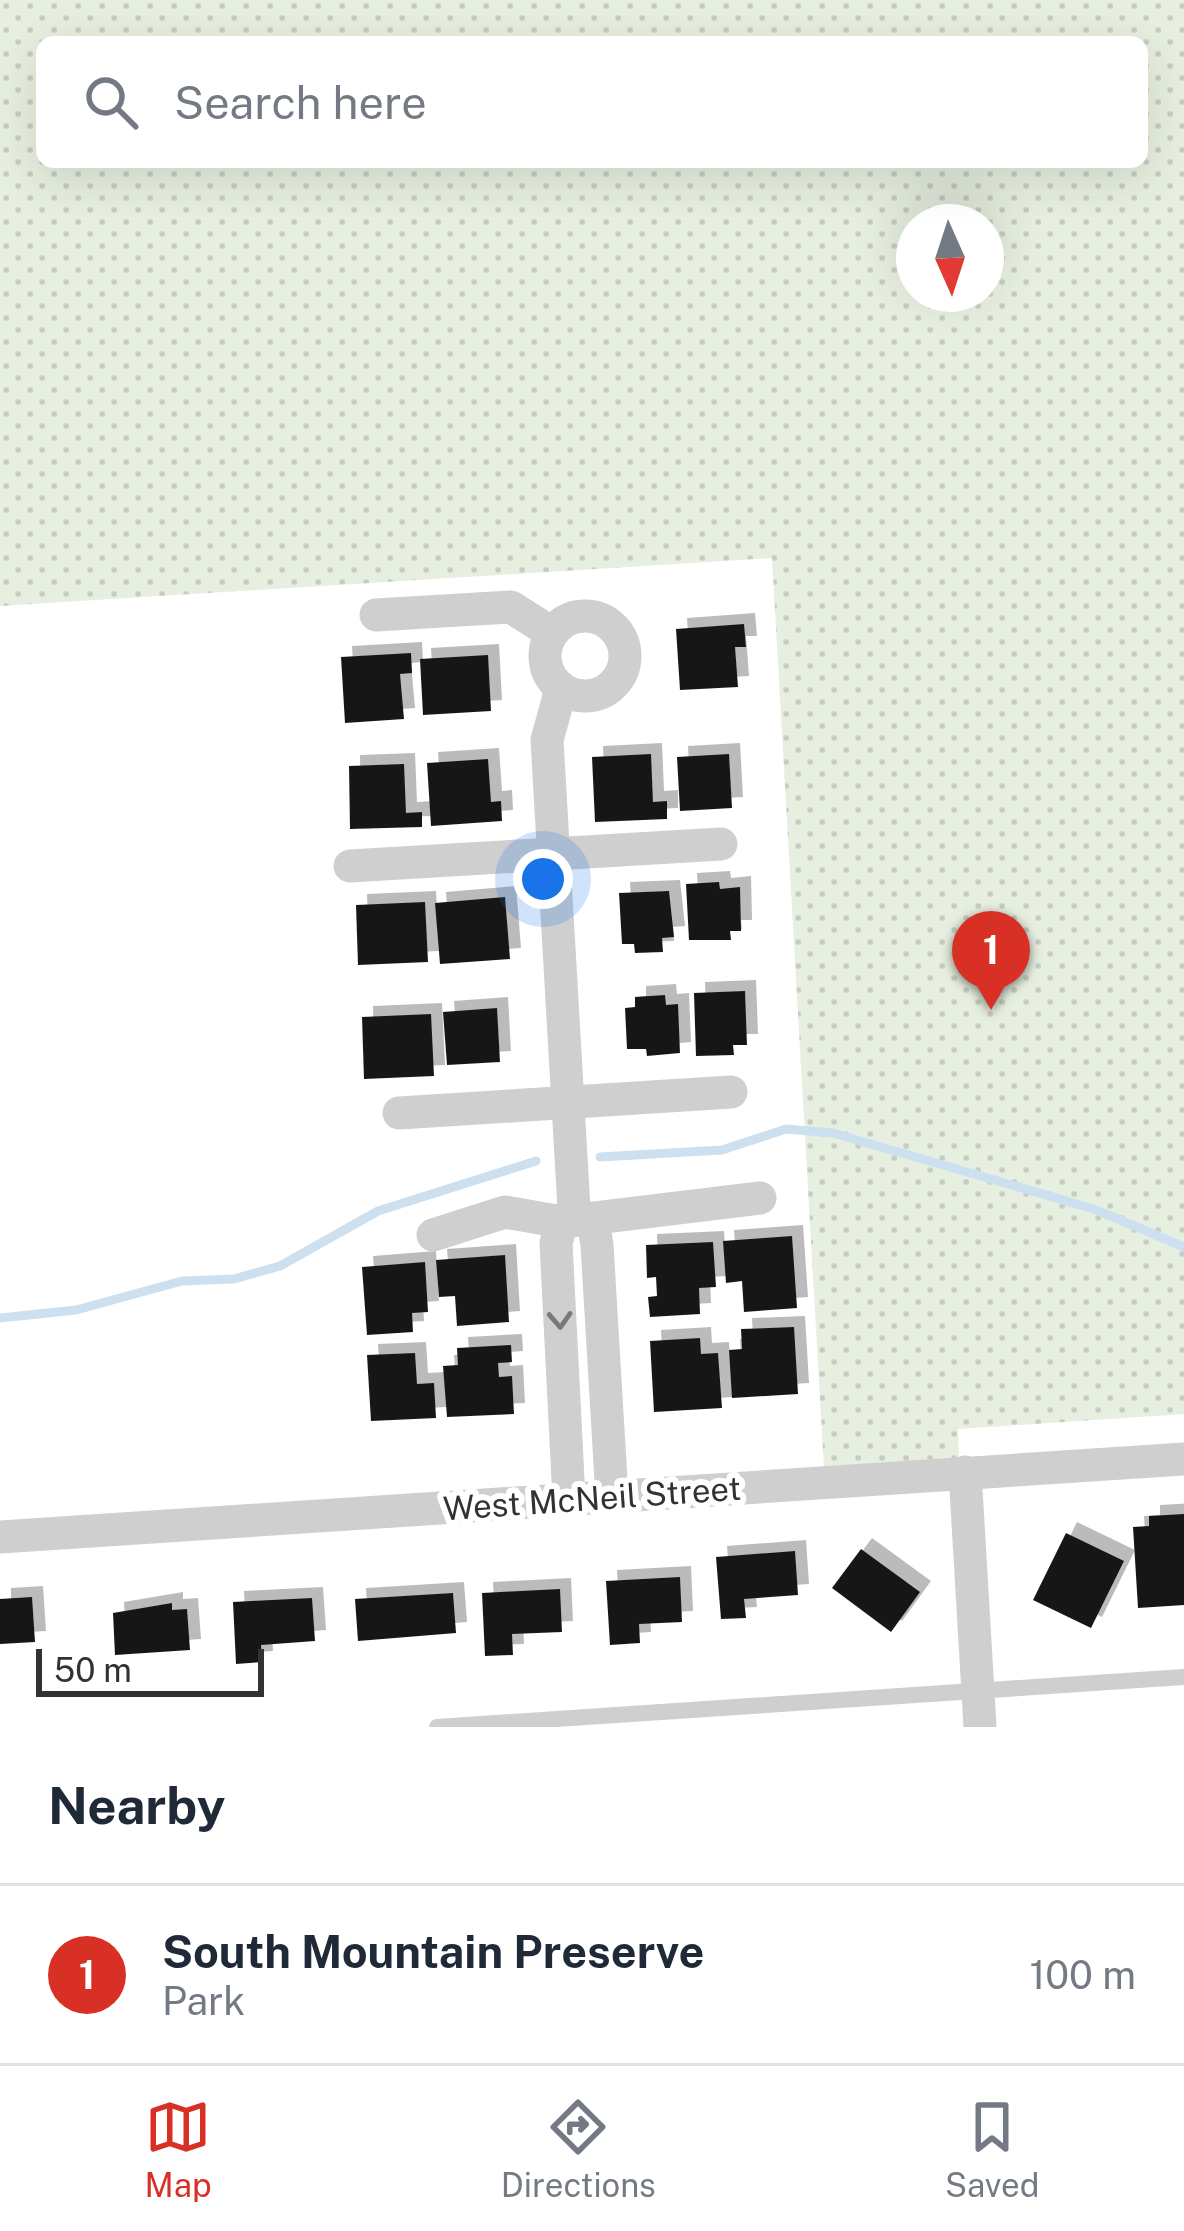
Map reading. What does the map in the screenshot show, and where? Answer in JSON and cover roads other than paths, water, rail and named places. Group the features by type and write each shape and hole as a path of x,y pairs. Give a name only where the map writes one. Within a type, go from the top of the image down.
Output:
{"street":[{"path":"376,615 511,607 552,633"},
{"path":"595,617 609,624 625,650 618,680 591,697 561,689 545,663 552,633 564,622 595,617"},
{"path":"561,689 547,740 574,1217 556,1243 569,1499"},
{"path":"350,866 721,844"},
{"path":"399,1113 731,1092"},
{"path":"433,1234 505,1212 574,1217 760,1198"},
{"path":"574,1217 594,1227 597,1245 612,1496"},
{"name":"West McNeil Street","path":"0,1538 1184,1459"},
{"path":"965,1472 980,1727"}],"lane":[{"path":"437,1727 1184,1677"}],"waterway":[{"path":"600,1157 722,1150 786,1129 833,1133 1094,1209 1184,1247"},
{"path":"0,1318 76,1310 182,1281 234,1279 280,1266 378,1211 536,1161"}],"place":[{"name":"South Mountain Preserve","path":"991,1010"}]}
